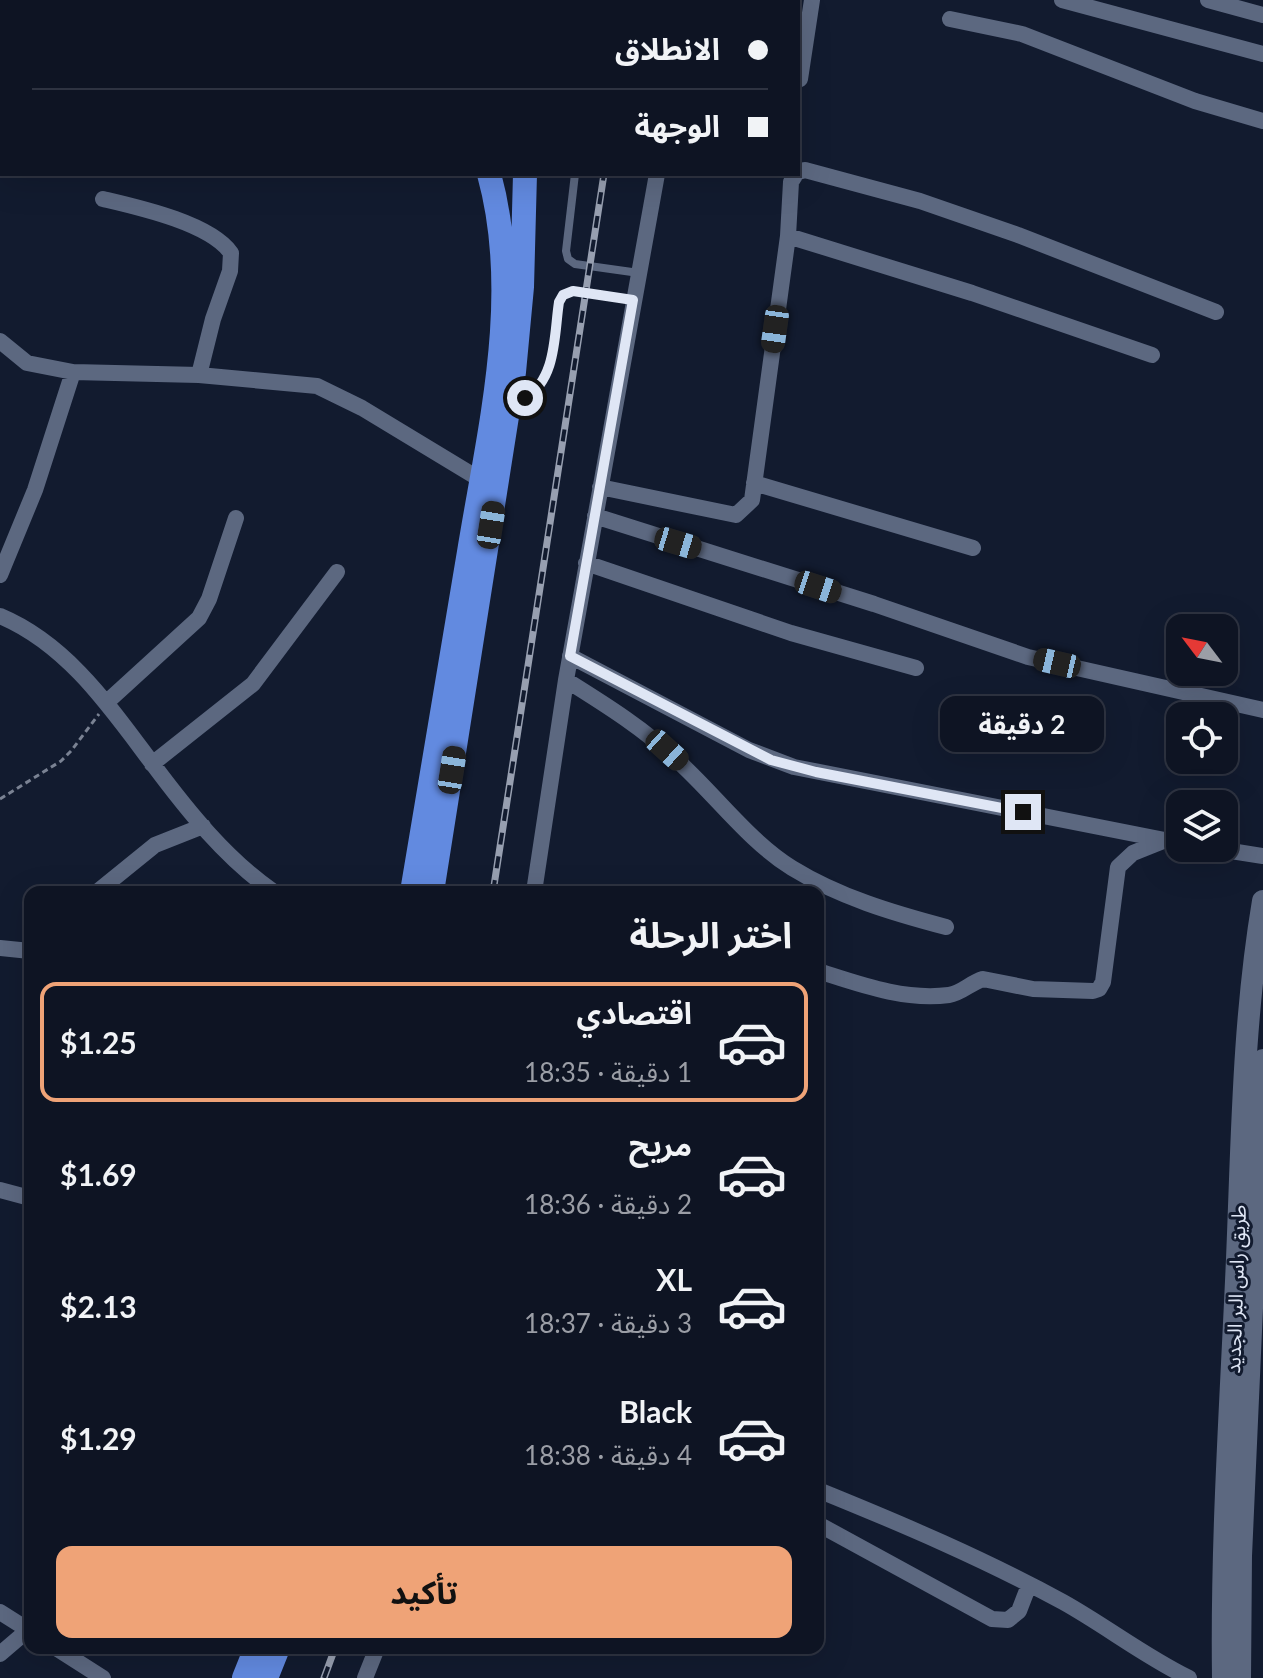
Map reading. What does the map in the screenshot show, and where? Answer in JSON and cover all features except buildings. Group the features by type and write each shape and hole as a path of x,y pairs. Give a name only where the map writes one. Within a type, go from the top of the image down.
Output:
{"highway":[{"path":"413,886 497,369 504,284 500,231 489,176"},
{"path":"433,886 510,402 522,287 525,176"},
{"path":"244,1678 254,1654"},
{"path":"266,1678 276,1654"}],"main road":[{"name":"طريق راس البر الجديد","path":"1223,1678 1225,1515 1244,1066 1263,901"},
{"name":"طريق راس البر الجديد","path":"1240,1678 1241,1556 1263,1060"}],"street":[{"path":"800,79 812,0"},
{"path":"1062,0 1263,54"},
{"path":"1208,0 1263,15"},
{"path":"950,19 1022,34 1195,101 1263,121"},
{"path":"800,172 805,170 920,201 1032,240 1216,312"},
{"path":"535,886 570,656 657,176"},
{"path":"600,487 736,515 752,500 788,236 791,182 795,176"},
{"path":"103,199 163,213 219,242 231,253 230,271 213,319 199,375"},
{"path":"788,236 972,293 1152,355"},
{"path":"0,341 27,363 73,372 199,375 317,386 362,408 481,480"},
{"path":"0,575 35,490 73,372"},
{"path":"754,483 973,548"},
{"path":"595,516 874,604 1028,657 1263,710"},
{"path":"107,702 199,618 209,599 236,518"},
{"path":"586,563 791,633 916,668"},
{"path":"152,764 253,684 337,572"},
{"path":"0,616 24,628 70,664 107,702 203,826 266,886"},
{"path":"570,656 749,750 794,767 1166,841"},
{"path":"566,680 653,738 755,839 790,866 826,887 901,915 946,927"},
{"path":"104,886 155,845 203,826"},
{"path":"824,973 871,988 904,994 949,995 983,979 1033,989 1093,991 1103,982 1118,867 1133,853 1166,844"},
{"path":"1238,852 1263,856"},
{"path":"0,948 24,948"},
{"path":"0,1190 24,1196"},
{"path":"824,1492 912,1528 1029,1585 1189,1678"},
{"path":"824,1527 992,1619 1008,1620 1019,1611 1029,1585"},
{"path":"0,1612 24,1628"},
{"path":"0,1654 24,1635"},
{"path":"65,1654 103,1678"},
{"path":"365,1678 375,1654"}],"lane":[{"path":"575,176 566,251 568,259 579,265 639,273"},
{"path":"510,402 532,394 546,376 559,302 565,293 573,291 633,300"}],"path":[{"path":"0,799 61,761 107,702"}],"railway":[{"path":"494,886 604,176"},
{"path":"324,1678 333,1654"}],"route":[{"path":"525,398 542,383 549,369 559,302 563,295 573,291 633,300 570,656 771,760 816,772 1023,812"}]}
